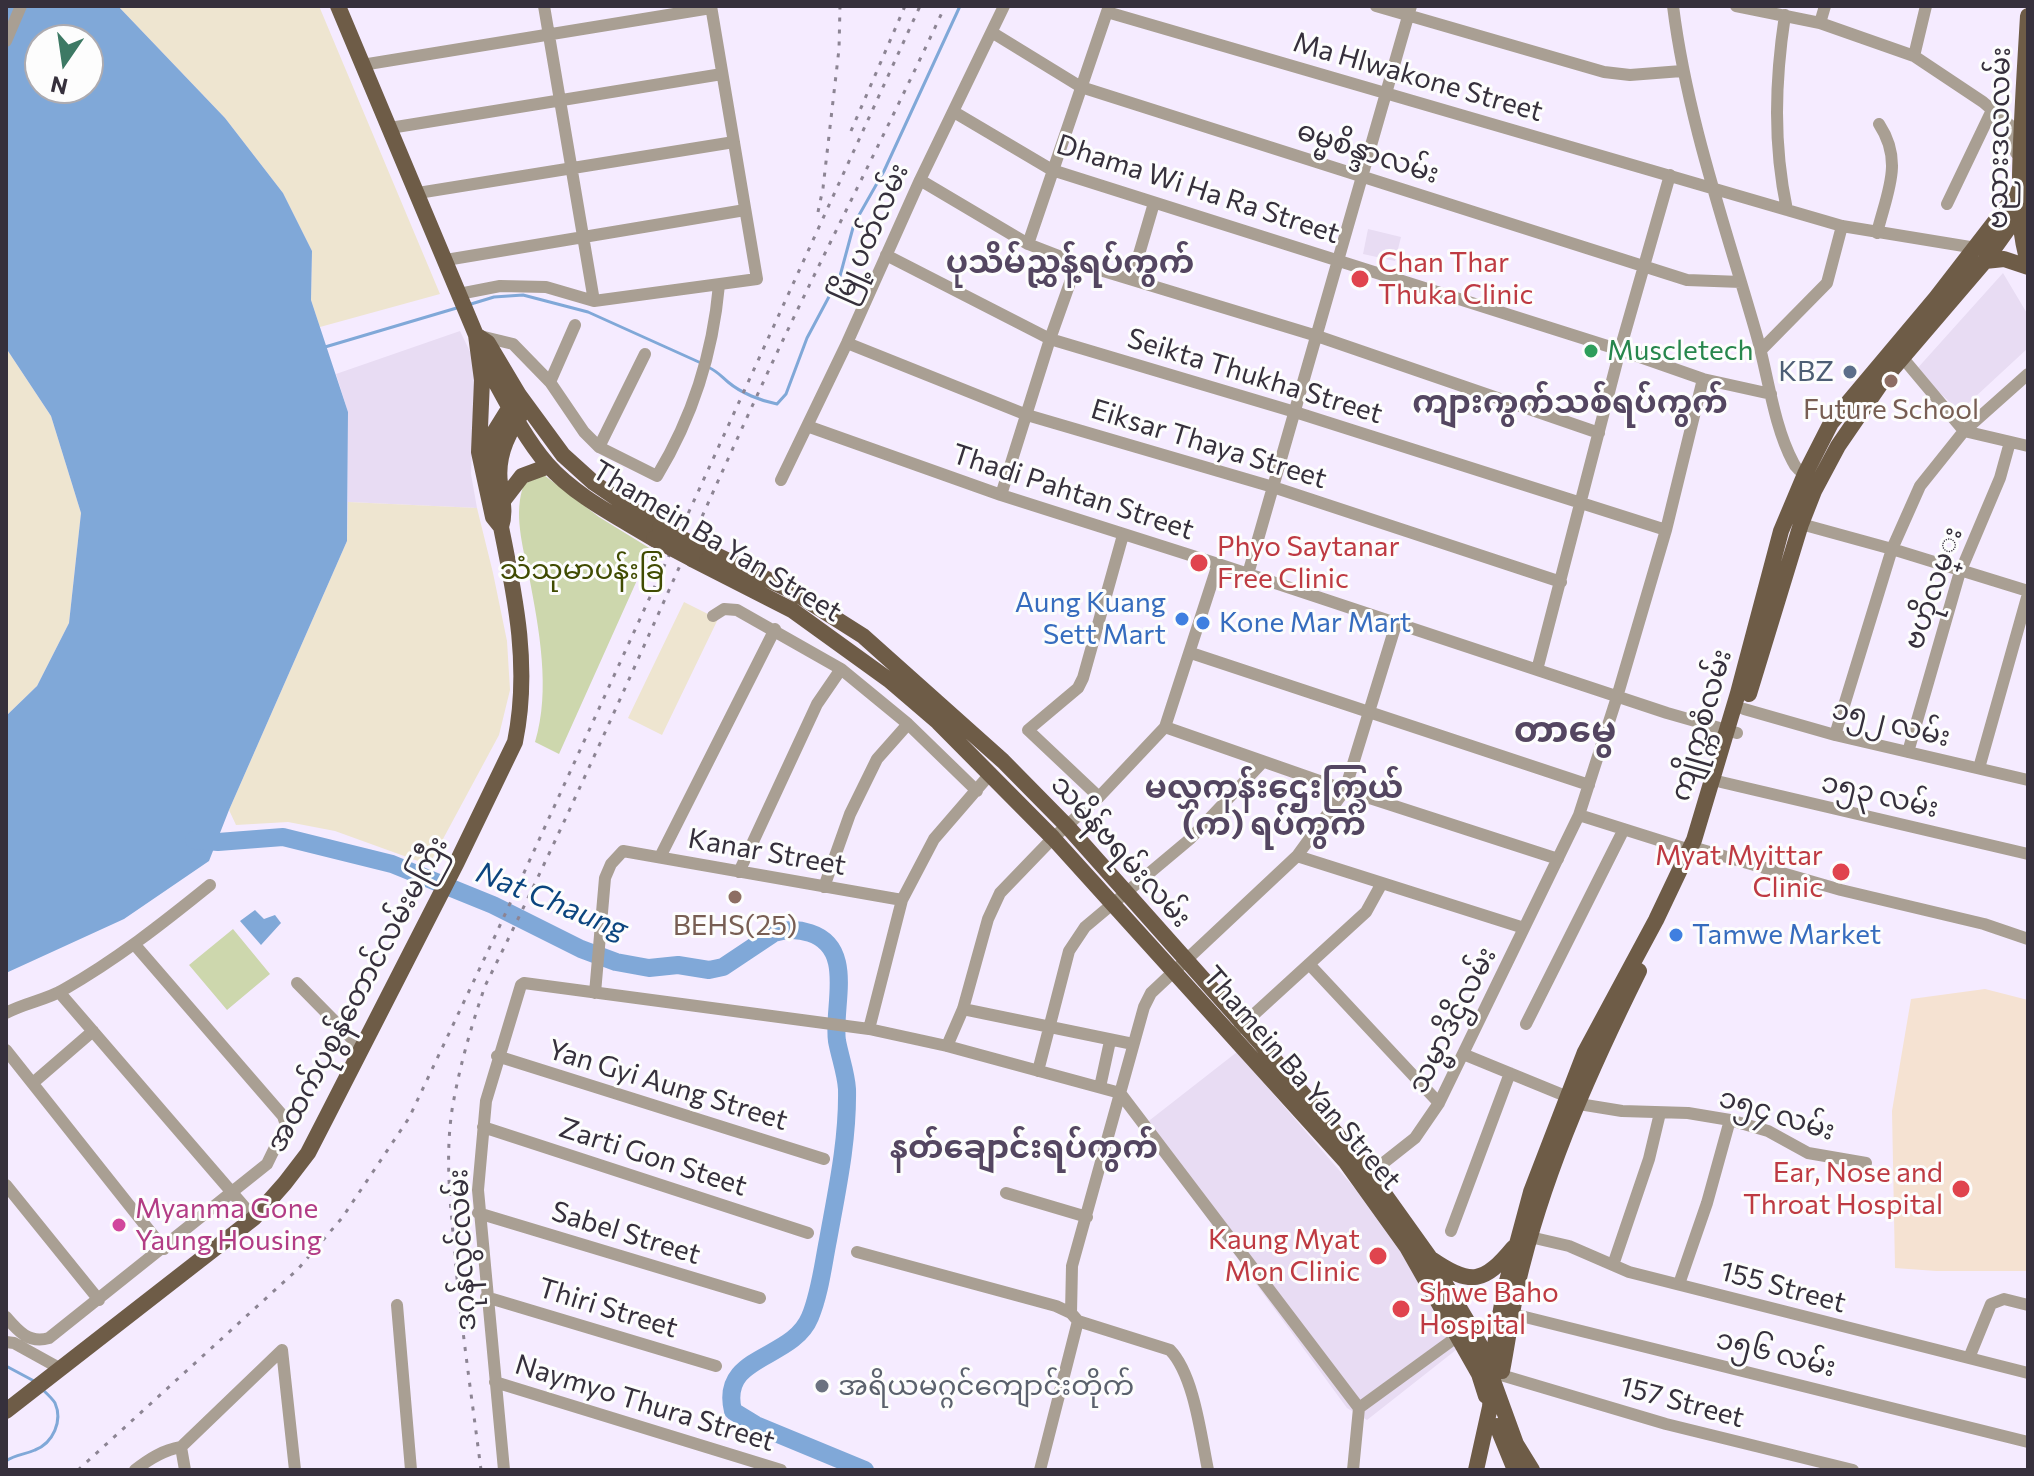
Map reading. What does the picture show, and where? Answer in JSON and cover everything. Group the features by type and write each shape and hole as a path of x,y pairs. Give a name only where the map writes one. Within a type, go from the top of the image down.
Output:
{"main road":[{"path":"338,6 476,335 482,380 479,452 484,474"},
{"name":"ဗညားဒလလမ်း","path":"2028,16 2021,133 2024,194 2021,231 2028,261"},
{"name":"ကျိုက္ကစံလမ်း","path":"1496,1375 1530,1237 1591,1040 1694,849 1721,782 1781,531 1812,478 2024,194"},
{"path":"1980,254 2028,267"},
{"name":"ကျိုက္ကစံလမ်း","path":"1694,849 1732,731 1744,709 1801,524 1812,478 1814,454 1840,411 1980,254"},
{"path":"476,335 488,343 517,407"},
{"name":"Thamein Ba Yan Street","path":"479,354 517,407 549,466 590,490"},
{"name":"အထက်ပုစွန်တောင်လမ်းမကြီး","path":"12,1406 254,1218 308,1153 434,908 515,742 521,712 524,670 520,621 501,527 493,517 484,474 491,442 517,407"},
{"name":"အထက်ပုစွန်တောင်လမ်းမကြီး","path":"501,527 505,514 499,478 500,461 517,407"},
{"name":"သမိန်ဗရမ်းလမ်း","path":"517,407 563,455 590,490 657,534 792,591 863,636 1003,761 1067,826 1119,897 1366,1178 1430,1258 1496,1375"},
{"path":"502,502 522,476 549,466"},
{"name":"Thamein Ba Yan Street","path":"696,553 792,610 889,680 1119,897"},
{"name":"ကျိုက္ကစံလမ်း","path":"1476,1470 1495,1404 1500,1315 1514,1247 1531,1192 1573,1100"},
{"name":"Thamein Ba Yan Street","path":"1366,1178 1458,1336"},
{"path":"1430,1258 1459,1275 1479,1278 1491,1272 1514,1247"},
{"path":"1458,1336 1532,1470"},
{"path":"1495,1404 1497,1424 1515,1470"},
{"path":"1487,1470 1497,1424"}],"street":[{"path":"6,41 21,6"},
{"path":"544,6 594,301"},
{"name":"မြို့ပတ်လမ်း","path":"781,480 1004,6"},
{"path":"1376,6 1410,11 1604,72 1630,75 1682,71"},
{"path":"1673,6 1682,71 1771,394 1793,463 1812,478"},
{"path":"1736,6 1754,7 1820,23 1914,56 2011,126 2024,194"},
{"path":"1820,23 1825,6"},
{"path":"1914,56 1926,6"},
{"path":"362,65 711,7 757,279 594,301 546,287 500,286 459,294"},
{"path":"1028,244 1108,8"},
{"name":"Ma Hlwakone Street","path":"1108,8 1842,226 1980,254"},
{"path":"1248,574 1410,11"},
{"path":"1785,15 1776,89 1775,136 1778,170 1787,210"},
{"name":"ဓမ္မစိန္ဒာလမ်း","path":"993,33 1081,87 1687,280 1741,282"},
{"path":"390,128 722,74"},
{"path":"1947,204 1992,110"},
{"name":"Dhama Wi Ha Ra Street","path":"954,112 1052,170 1703,379 1771,394"},
{"path":"1877,233 1893,157 1890,141 1879,124"},
{"path":"418,193 734,142"},
{"path":"1537,670 1620,350 1670,175"},
{"path":"920,180 1028,244 1077,263 1317,336 1599,433"},
{"path":"1132,278 1154,203"},
{"path":"446,260 745,210"},
{"path":"1761,350 1827,283 1842,226"},
{"name":"Seikta Thukha Street","path":"886,255 1050,339 1295,412 1666,530"},
{"path":"1001,495 1077,263"},
{"path":"476,335 513,344 550,382 584,432 599,447 657,476 703,379 719,285"},
{"path":"550,382 575,325"},
{"name":"Eiksar Thaya Street","path":"847,343 1027,415 1273,487 1561,582"},
{"path":"599,447 645,354"},
{"path":"1902,357 1964,431 2028,446"},
{"path":"1835,735 1892,549 1920,486 1964,431 2028,374"},
{"name":"သမ္မာဒိဌိလမ်း","path":"1366,1178 1415,1138 1439,1103 1579,815 1666,530 1703,379"},
{"name":"Thadi Pahtan Street","path":"807,426 1001,495 1617,697 1732,731"},
{"name":"ဗဟိုလမ္း","path":"1908,752 1960,571 2000,478 2010,442"},
{"path":"1801,524 2028,592 1979,768"},
{"path":"1099,797 1028,730 1078,688 1083,678 1123,535"},
{"path":"947,1046 963,1009 988,919 1000,893 1053,838 1099,797 1165,727 1218,564"},
{"path":"713,616 724,609 737,610 841,669 908,724 977,791"},
{"path":"1040,1470 1074,1317 1072,1266 1144,1007 1151,993 1297,856 1345,790 1396,624"},
{"path":"660,857 775,629"},
{"path":"1191,653 1589,785"},
{"path":"739,872 817,704 841,669"},
{"name":"၁၅၂ လမ်း","path":"1744,709 1835,735 2028,780"},
{"path":"824,887 850,814 877,759 908,724"},
{"path":"1165,727 1345,790 1558,859"},
{"path":"1038,1071 1069,951 1085,927 1190,839 1261,761"},
{"path":"869,1029 902,900 934,839 991,773"},
{"name":"၁၅၃ လမ်း","path":"1721,782 2028,854"},
{"path":"1579,815 1841,890 1998,927 2028,939"},
{"path":"1526,1024 1624,829"},
{"name":"Kanar Street","path":"595,993 605,878 611,864 623,851 902,900"},
{"path":"1297,856 1524,928"},
{"path":"1237,1029 1366,912 1382,883"},
{"path":"6,1013 59,992 135,945 210,885"},
{"path":"6,1317 21,1334 42,1340 49,1338 267,1164 279,1145 286,1125 283,1116 135,945"},
{"path":"1309,964 1439,1103"},
{"path":"297,983 362,1049"},
{"name":"ဒဂုန်လွင်လမ်း","path":"504,1470 478,1213 486,1101 497,1056 521,985 595,993"},
{"path":"59,992 254,1218"},
{"path":"595,993 869,1029 947,1046 1120,1093 1359,1408 1353,1470"},
{"path":"963,1009 1133,1044"},
{"path":"34,1082 93,1031"},
{"path":"1100,1087 1110,1041"},
{"path":"6,1050 164,1249"},
{"name":"၁၅၄ လမ်း","path":"1463,1054 1573,1100 1622,1111 1688,1113 1730,1120 1768,1131 1808,1153 1866,1163"},
{"name":"Yan Gyi Aung Street","path":"497,1056 824,1159"},
{"path":"1451,1231 1510,1073"},
{"path":"1613,1265 1649,1159 1660,1113"},
{"path":"1679,1284 1715,1178 1730,1120"},
{"name":"Zarti Gon Steet","path":"483,1127 808,1233"},
{"path":"6,1185 99,1300"},
{"path":"1006,1193 1087,1217"},
{"name":"Sabel Street","path":"478,1213 760,1298"},
{"name":"155 Street","path":"1530,1237 1569,1246 1629,1272 2028,1373"},
{"path":"857,1252 1056,1306 1074,1317 1160,1346 1175,1355 1188,1384 1208,1470"},
{"name":"Thiri Street","path":"486,1297 716,1366"},
{"path":"1969,1358 1991,1304 2004,1299 2028,1305"},
{"path":"397,1305 411,1470"},
{"name":"၁၅၆ လမ်း","path":"1513,1314 2028,1442"},
{"path":"1359,1408 1458,1336"},
{"path":"6,1342 14,1343 56,1373"},
{"path":"135,1470 169,1449 181,1447 282,1350 295,1470"},
{"name":"157 Street","path":"1496,1375 1826,1467 1853,1470"},
{"name":"Naymyo Thura Street","path":"495,1382 780,1470"},
{"path":"181,1447 185,1470"}],"shaded area":[{"path":"118,6 319,6 440,294 320,327 311,300 312,251 283,193 225,118"},
{"path":"1368,229 1401,237 1395,261 1363,254"},
{"path":"2003,273 2028,315 2028,348 1960,411 1915,371"},
{"path":"460,331 475,362 471,474 477,508 348,502 348,412 336,374"},
{"path":"6,348 51,416 81,513 69,623 37,686 6,716"},
{"path":"348,502 477,508 493,573 507,641 510,690 499,735 429,865 335,831 288,822 236,825 229,810 347,541"},
{"path":"684,602 718,619 662,735 628,718"},
{"name":"Ear, Nose and Throat Hospital","path":"1985,989 2028,1000 2028,1271 1895,1268 1892,1111 1911,999"},
{"path":"1237,1052 1383,1221 1461,1346 1367,1420 1347,1408 1141,1127"}],"green space":[{"name":"သံသုမာပန်းခြံ","path":"544,475 599,517 651,549 559,754 535,742 542,702 542,659 519,518 524,484"},
{"path":"233,929 270,974 227,1010 189,965"}],"water":[{"path":"6,6 118,6 225,118 283,193 312,251 311,300 348,412 347,541 209,861 124,919 6,973 6,716 37,686 69,623 81,513 51,416 6,348"},
{"path":"255,910 264,919 275,915 281,923 261,945 240,921"}],"waterway":[{"path":"708,367 739,390 758,399 777,404 786,394 807,338 840,276 854,224 884,171 960,6"},
{"path":"471,304 494,297 523,295 588,312 701,363"},
{"path":"325,347 460,307"},
{"name":"Nat Chaung","path":"194,840 218,842 283,837 392,864 493,905 581,949 616,962 649,968 678,965 709,970 723,967 774,933 783,931 806,932 824,941 833,951 837,965 836,1027 847,1108 841,1165 821,1279 810,1317 801,1331 746,1368 737,1378 732,1392 733,1411 756,1425 865,1470"},
{"path":"6,1366 34,1381"},
{"path":"6,1461 41,1447 55,1431 57,1410 54,1401 42,1389"}],"railway":[{"path":"818,212 839,49 840,6"},
{"path":"851,131 905,6"},
{"path":"78,1470 298,1269 342,1218 409,1118 920,6"},
{"path":"481,1470 458,1292 449,1172 452,1110 475,1017 485,986 591,763 761,387 945,6"}],"place":[{"name":"Chan Thar Thuka Clinic","path":"1360,279"},
{"name":"Muscletech","path":"1591,351"},
{"name":"KBZ","path":"1850,372"},
{"name":"Future School","path":"1891,381"},
{"name":"Phyo Saytanar Free Clinic","path":"1199,563"},
{"name":"Aung Kuang Sett Mart","path":"1182,619"},
{"name":"Kone Mar Mart","path":"1203,623"},
{"name":"Myat Myittar Clinic","path":"1841,872"},
{"name":"BEHS(25)","path":"735,897"},
{"name":"Tamwe Market","path":"1676,935"},
{"name":"Ear, Nose and Throat Hospital","path":"1961,1189"},
{"name":"Myanma Gone Yaung Housing","path":"119,1225"},
{"name":"Kaung Myat Mon Clinic","path":"1378,1256"},
{"name":"Shwe Baho Hospital","path":"1401,1309"},
{"name":"အရိယမဂ္ဂင်ကျောင်းတိုက်","path":"822,1386"}],"district":[{"name":"ပုသိမ်ညွှန့်ရပ်ကွက်","path":"1070,262"},
{"name":"ကျားကွက်သစ်ရပ်ကွက်","path":"1570,402"},
{"name":"တာမွေ","path":"1565,730"},
{"name":"မလွှကုန်းဌေးကြွယ် (က) ရပ်ကွက်","path":"1274,806"},
{"name":"နတ်ချောင်းရပ်ကွက်","path":"1024,1147"}]}
